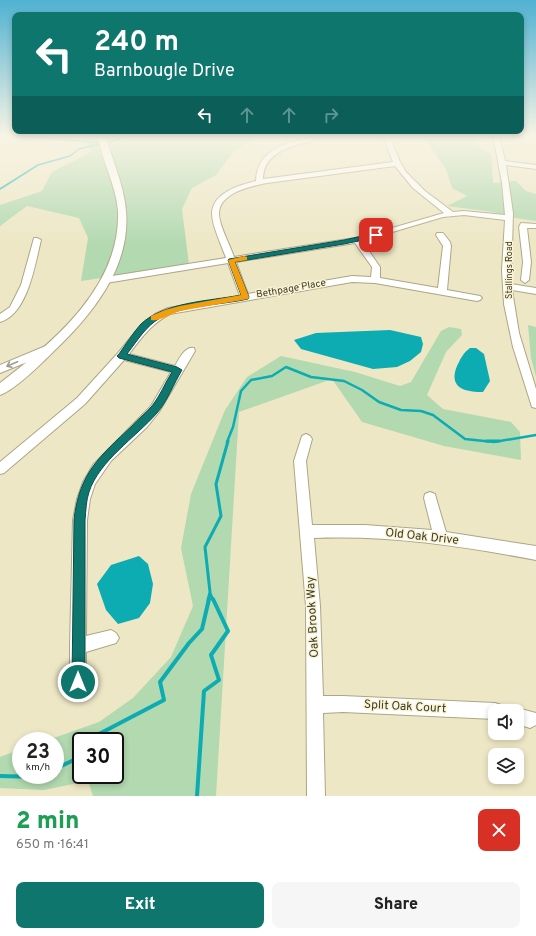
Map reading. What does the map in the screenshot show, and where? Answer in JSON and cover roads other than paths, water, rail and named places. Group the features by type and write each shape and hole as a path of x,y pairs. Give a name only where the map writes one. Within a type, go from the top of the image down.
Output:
{"main road":[{"path":"0,390 51,348 81,314 106,280 120,241 122,226 122,211 111,172"}],"street":[{"path":"259,172 259,182"},
{"path":"245,297 216,220 216,208 221,200 230,193 246,185 329,172"},
{"path":"402,172 416,188 451,214"},
{"name":"Stallings Road","path":"504,172 507,191 509,218 517,252 507,286 515,340 536,404"},
{"path":"106,280 357,240 451,214 476,214 509,218"},
{"path":"525,280 527,262 517,252 524,225 536,226"},
{"path":"440,235 446,242 447,246 442,292"},
{"path":"0,319 14,310 25,285 37,240"},
{"path":"357,240 376,267 375,280"},
{"name":"Bethpage Place","path":"0,470 81,401 122,356 144,327 158,316 180,308 352,279 375,280 477,298"},
{"path":"507,286 536,291"},
{"path":"0,369 51,348"},
{"path":"78,682 80,520 81,502 84,490 102,462 155,409 177,370 190,351"},
{"path":"122,356 177,370"},
{"name":"Oak Brook Way","path":"306,439 300,461 308,532 313,606 316,705 316,796"},
{"path":"430,498 441,538"},
{"name":"Old Oak Drive","path":"308,532 359,531 441,538 536,553"},
{"path":"78,646 111,638"},
{"name":"Split Oak Court","path":"316,705 343,704 488,711"}],"water":[{"path":"390,330 421,337 423,344 421,352 410,361 397,367 373,369 301,349 294,340 316,333"},
{"path":"470,348 476,348 484,354 490,381 483,392 464,390 457,384 455,379 457,366 461,358"},
{"path":"139,556 148,564 153,584 150,603 139,618 118,624 106,610 97,584 111,565"}],"waterway":[{"path":"0,189 27,172"},
{"path":"227,442 233,427 241,391 251,380 272,376 286,367 311,377 344,381 362,390 379,402 401,410 421,411 433,415 465,439 494,442 536,435"},
{"path":"208,600 210,592 205,547 221,516 216,484 228,441"},
{"path":"486,441 499,441"},
{"path":"210,593 213,600"},
{"path":"103,732 164,700 160,682 189,643 202,629 209,599"},
{"path":"197,796 204,691 219,680 211,655 228,631 213,599"},
{"path":"64,765 72,761"},
{"path":"0,776 12,776"}]}
